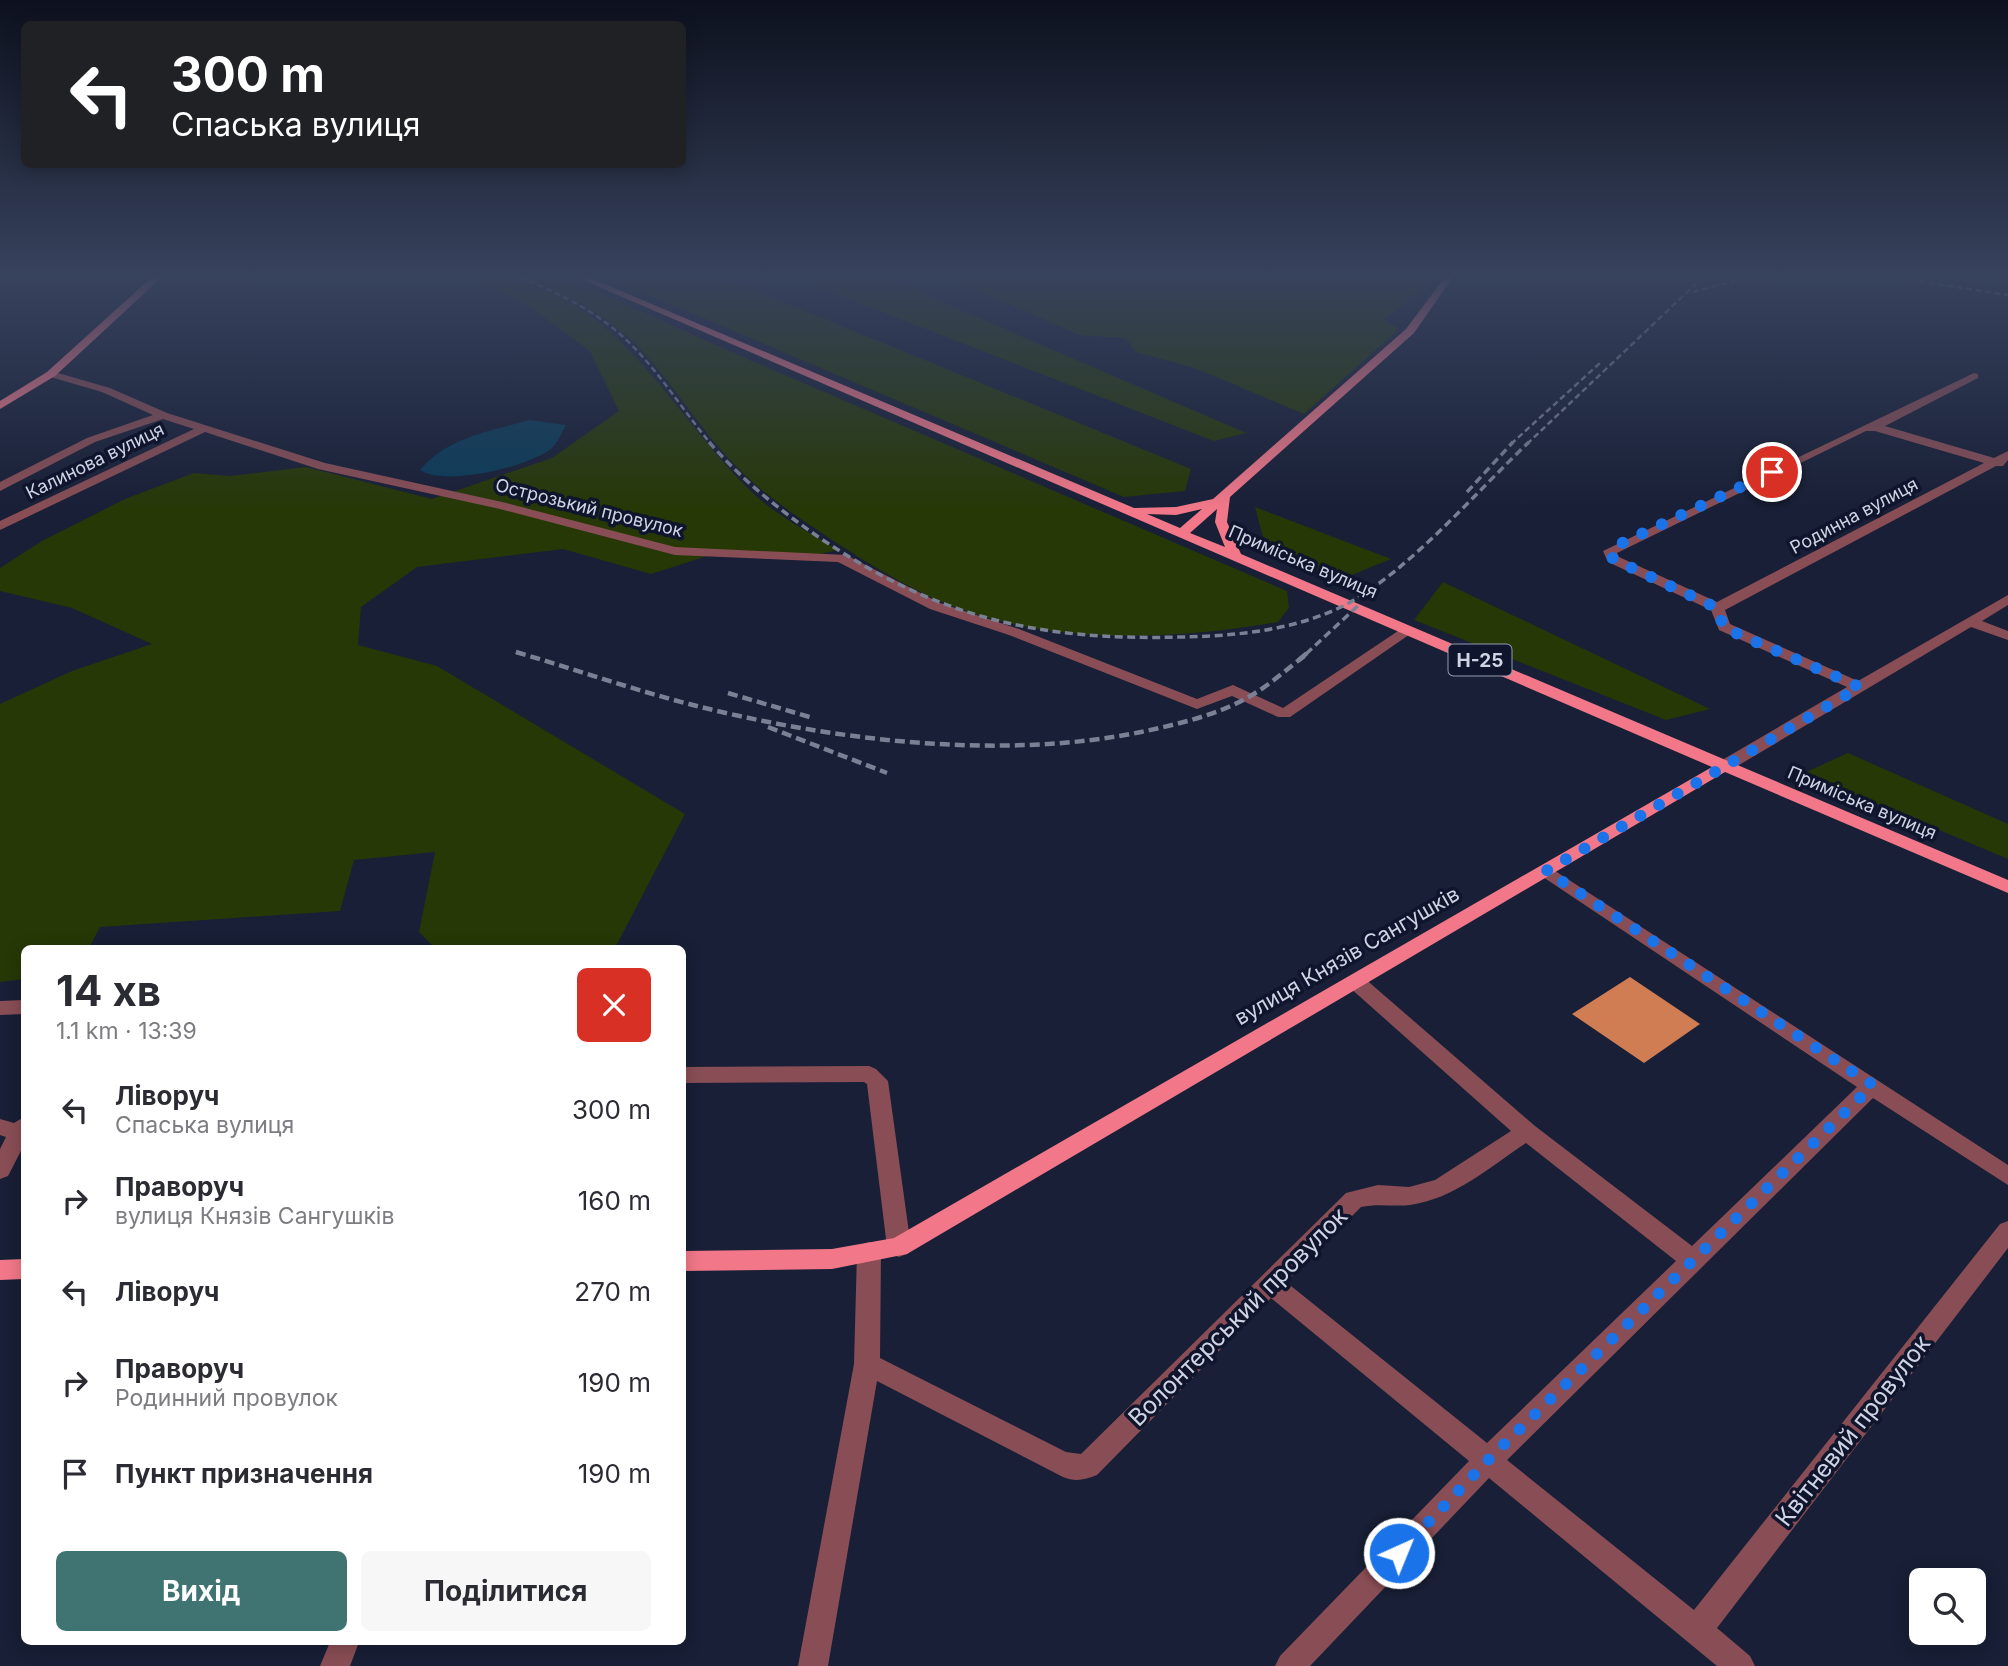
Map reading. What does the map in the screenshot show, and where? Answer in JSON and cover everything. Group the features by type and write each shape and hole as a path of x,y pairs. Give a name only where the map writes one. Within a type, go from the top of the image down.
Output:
{"main road":[{"path":"0,406 51,374 72,355"},
{"name":"Приміська вулиця","path":"765,355 2008,887"},
{"path":"1182,533 1384,355"},
{"path":"1124,508 1176,511 1208,505 1224,498"},
{"path":"1224,498 1221,522 1235,556"},
{"name":"вулиця Князів Сангушків","path":"686,1261 832,1259 899,1247 1723,767"},
{"path":"0,1270 21,1269"}],"street":[{"name":"Острозький провулок","path":"51,374 106,390 163,415 322,466 502,506 676,551 841,558 935,606 1014,632 1197,704 1233,690 1284,714 1409,630"},
{"path":"1875,427 1974,376"},
{"path":"0,487 92,440 163,415"},
{"path":"1860,687 1724,628 1717,608 1613,559 1610,551 1864,428 1875,427 2001,464"},
{"name":"Калинова вулиця","path":"0,526 204,428"},
{"name":"Родинна вулиця","path":"1717,608 2001,464 2008,455"},
{"name":"вулиця Князів Сангушків","path":"1723,767 2008,599"},
{"path":"1970,621 2008,636"},
{"path":"1546,871 2008,1176"},
{"path":"1356,982 1527,1132 1692,1260"},
{"path":"0,1008 21,1007"},
{"path":"686,1075 869,1074 877,1081 899,1247"},
{"path":"1290,1666 1489,1459 1873,1085"},
{"path":"0,1170 17,1130"},
{"name":"Волонтерський провулок","path":"867,1364 1056,1461 1072,1468 1088,1466 1354,1199 1378,1194 1409,1196 1442,1187 1527,1132"},
{"name":"Квітневий провулок","path":"1697,1630 2008,1231"},
{"path":"813,1666 867,1364 869,1252"},
{"path":"1271,1284 1741,1666"},
{"path":"335,1666 344,1645"}],"green space":[{"path":"592,355 633,355 754,494 784,517 838,550 816,555 723,551 651,574 563,549 417,567 361,607 358,645 437,666 685,814 617,945 432,945 419,932 435,852 354,860 340,911 100,927 91,945 21,945 21,979 0,982 0,704 72,671 152,644 72,608 0,591 0,568 42,541 125,499 194,473 230,476 306,467 432,499 552,458 619,411"},
{"path":"646,355 738,355 1287,591 1289,608 1278,622 1202,632 1123,636 1044,630 1006,623 932,598 862,559 767,494 720,448"},
{"path":"790,355 912,355 1191,469 1185,491 1124,497"},
{"path":"992,355 1064,355 1246,433 1214,441"},
{"path":"1146,355 1370,355 1304,414 1195,368"},
{"path":"1255,507 1391,559 1337,581 1265,545"},
{"path":"1443,582 1710,709 1666,720 1414,620"},
{"path":"1848,753 2008,824 2008,859 1804,773"}],"water":[{"path":"529,420 566,425 552,448 507,468 467,476 432,475 420,470 443,450 456,443"}],"building":[{"path":"1630,977 1700,1024 1644,1063 1572,1014"}],"railway":[{"path":"641,355 711,444"},
{"path":"1527,444 1621,355"},
{"path":"1512,443 1600,363"},
{"path":"709,442 747,481 802,525 861,564 904,587 990,619 1081,634 1130,637 1203,636 1266,630 1308,620 1347,604 1371,589 1418,551 1527,444"},
{"path":"1467,492 1512,443"},
{"path":"1306,654 1361,603"},
{"path":"522,654 516,652 667,698 743,717 856,736 972,745 1087,741 1184,722 1226,708 1252,695 1307,654"},
{"path":"1299,660 1308,652"},
{"path":"728,693 813,718"},
{"path":"768,727 887,773"}],"route":[{"path":"1399,1553 1489,1459 1873,1085 1546,871 1860,687 1724,628 1717,608 1613,559 1610,551 1614,547 1772,472"}]}
